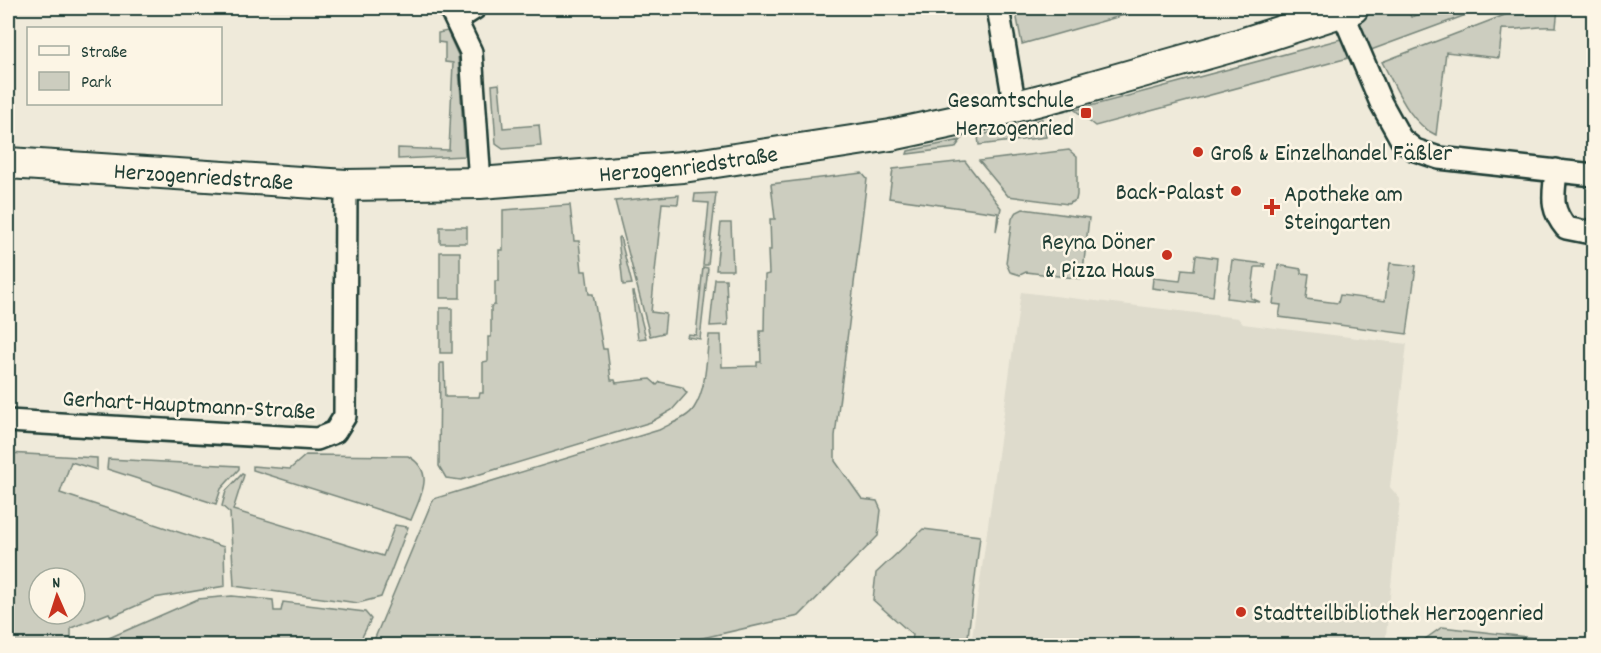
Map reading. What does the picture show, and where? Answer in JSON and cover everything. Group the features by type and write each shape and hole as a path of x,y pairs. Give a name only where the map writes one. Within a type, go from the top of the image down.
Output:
{"street":[{"path":"475,8 454,13 471,52 480,183"},
{"path":"998,8 1015,107"},
{"path":"1347,9 1381,103 1401,139 1415,150 1439,158 1593,175"},
{"name":"Herzogenriedstraße","path":"8,163 346,185 480,183 720,162 891,135 1015,107 1241,44 1347,9"},
{"path":"1556,170 1552,205 1558,219 1566,228 1586,232 1593,230"},
{"name":"Gerhart-Hauptmann-Straße","path":"8,421 317,439 335,432 345,416 346,185"}],"shaded area":[{"path":"1021,292 1238,318 1243,324 1407,344 1390,487 1400,499 1385,645 1337,645 1278,639 1276,645 1225,646 1169,638 1168,646 971,645"}],"green space":[{"path":"1015,8 1149,8 1022,44"},
{"path":"1383,8 1407,8 1411,17 1439,8 1485,8 1352,57 1095,126 1075,110 1345,38 1342,22"},
{"path":"1523,8 1558,8 1556,27 1502,29 1499,58 1446,52 1436,135 1426,129 1410,113 1382,62"},
{"path":"447,31 458,55 465,156 398,159 398,148 449,150 453,63 445,62 445,43 438,42 438,33"},
{"path":"499,84 503,128 539,125 541,146 503,149 496,144 492,85"},
{"path":"1042,119 1046,137 979,145 978,136"},
{"path":"961,140 955,148 907,154 908,151"},
{"path":"1069,150 1077,157 1077,195 1076,200 1068,204 1008,196 979,161"},
{"path":"965,161 1001,208 996,231 998,213 889,198 893,169"},
{"path":"862,173 867,179 835,436 835,461 862,499 877,501 881,510 878,536 799,616 672,645 372,645 433,499 659,430 683,418 694,408 701,391 709,335 721,335 722,367 757,366 757,362 761,362 760,331 764,331 765,275 769,274 768,250 771,250 770,219 775,219 771,184"},
{"path":"716,193 708,265 703,265 709,203 694,202 695,194"},
{"path":"679,195 678,204 662,203 651,312 666,314 664,333 650,336 615,201"},
{"path":"570,205 574,241 579,241 582,271 586,271 589,294 593,294 603,349 607,349 611,380 615,380 616,383 650,379 657,385 660,382 682,387 687,393 672,410 651,422 461,480 446,478 439,466 440,363 444,363 445,397 479,397 480,393 483,393 483,362 488,361 491,306 495,305 495,281 499,281 499,250 503,250 503,210"},
{"path":"1023,209 1089,218 1082,279 1026,272 1020,275 1010,272 1006,263 1012,219 1015,213"},
{"path":"721,223 731,223 733,270 716,270"},
{"path":"440,227 467,227 467,243 440,243"},
{"path":"620,237 632,284 623,285 618,238"},
{"path":"440,252 460,252 460,298 440,298"},
{"path":"1196,255 1217,258 1213,296 1152,288 1153,278 1180,281 1182,269 1194,270"},
{"path":"1232,260 1265,264 1265,267 1255,267 1251,298 1260,302 1227,298"},
{"path":"1390,263 1416,266 1407,334 1279,317 1281,305 1273,304 1278,265 1301,269 1301,273 1309,274 1306,299 1338,303 1340,295 1385,301"},
{"path":"703,267 708,268 700,339 687,337 688,334 696,335"},
{"path":"715,279 726,279 728,325 710,326"},
{"path":"632,292 634,292 646,338 638,339"},
{"path":"440,308 452,308 452,353 440,353"},
{"path":"8,453 97,458 97,470 71,462 60,493 224,547 225,586 154,598 111,617 109,613 87,622 87,566 27,566 27,626 76,626 71,628 71,643 8,645 8,490 11,460 8,459"},
{"path":"306,455 408,456 417,462 424,477 422,493 411,520 253,470 253,466 290,469"},
{"path":"108,459 239,466 239,469 221,489 216,504 107,469"},
{"path":"242,474 244,475 233,510 383,556 395,525 408,527 381,597 358,603 234,586 230,513 222,506 226,491"},
{"path":"923,529 980,536 967,645 911,645 913,635 873,600 876,573"},
{"path":"232,596 273,600 274,611 281,611 283,602 365,612 371,619 358,645 93,645 198,599"},
{"path":"1442,627 1593,645 1417,645"}],"place":[{"name":"Gesamtschule Herzogenried","path":"1086,113"},
{"name":"Groß & Einzelhandel Fäßler","path":"1198,152"},
{"name":"Back-Palast","path":"1236,191"},
{"name":"Apotheke am Steingarten","path":"1272,207"},
{"name":"Reyna Döner & Pizza Haus","path":"1167,255"},
{"name":"Stadtteilbibliothek Herzogenried","path":"1241,612"}]}
